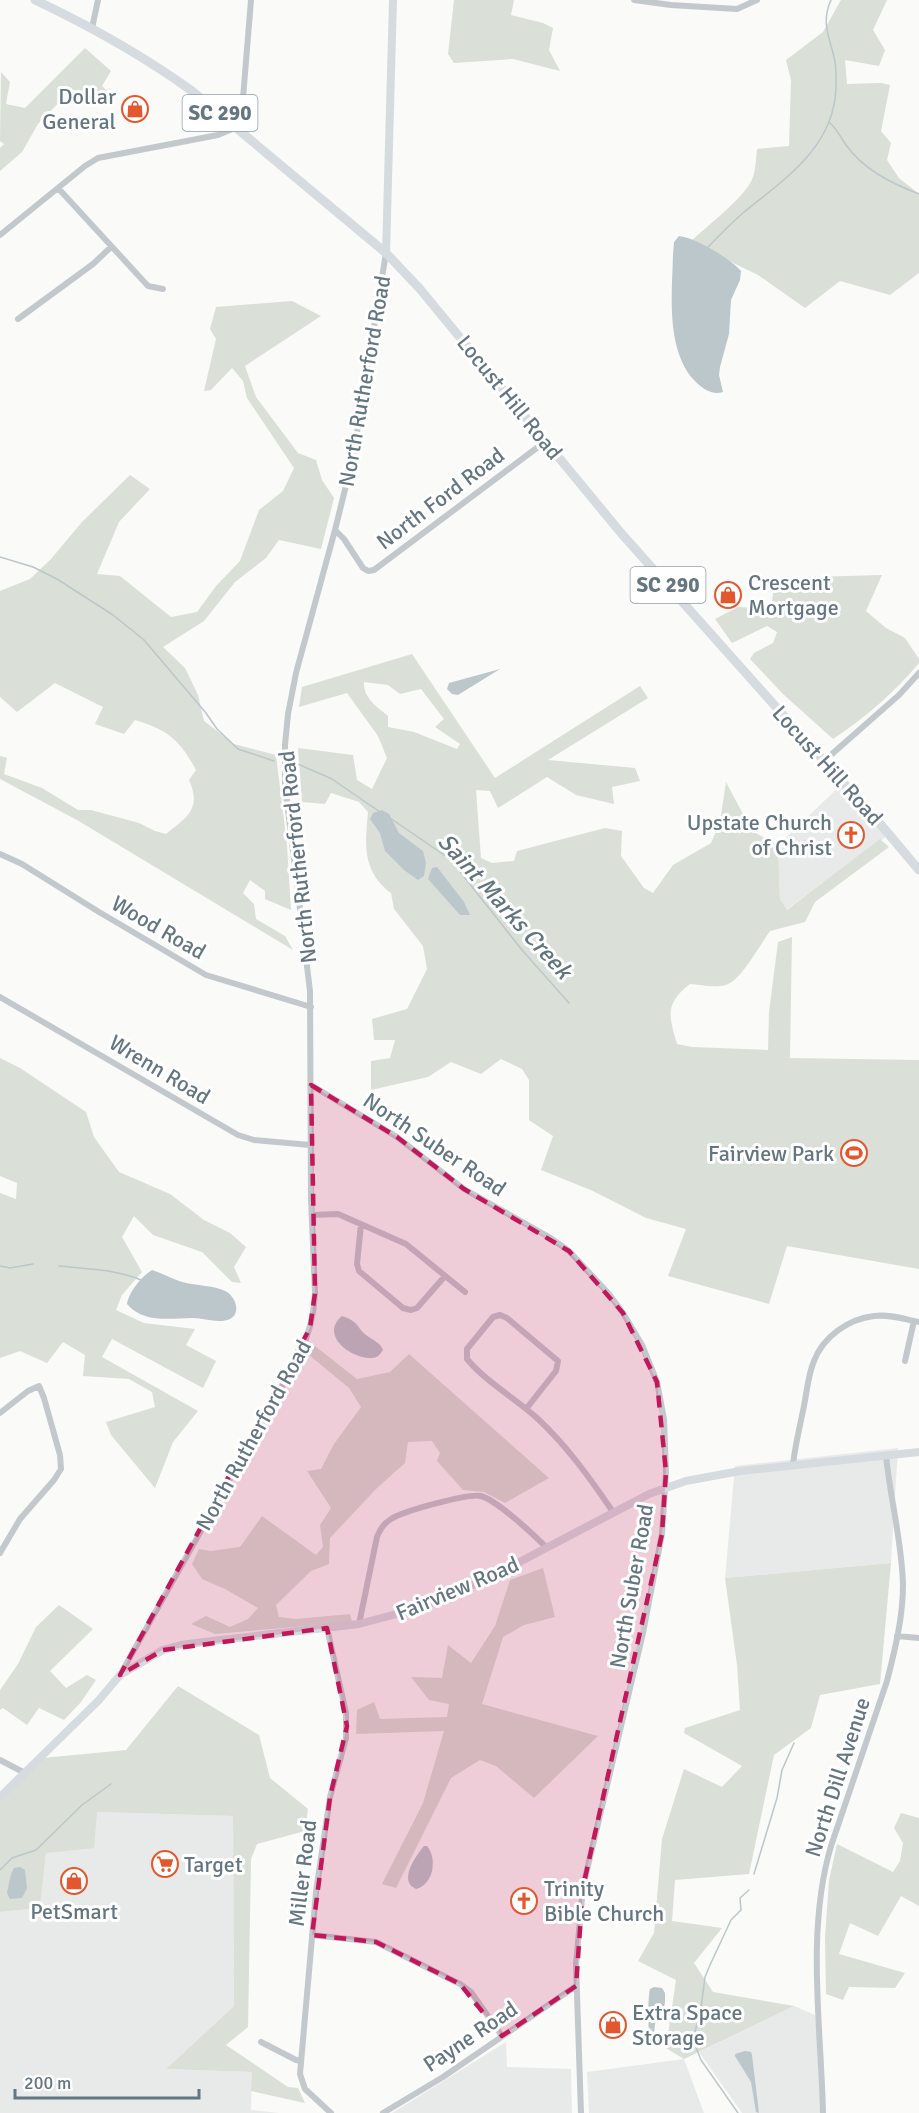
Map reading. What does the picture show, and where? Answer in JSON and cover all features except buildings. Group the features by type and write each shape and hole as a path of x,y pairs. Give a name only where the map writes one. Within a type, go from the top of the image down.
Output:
{"main road":[{"name":"Locust Hill Road","path":"35,0 92,28 163,70 237,128 387,253 435,306 621,533 919,870"}],"street":[{"path":"92,28 98,0"},
{"path":"0,235 98,158 218,135 237,128 243,98 251,0"},
{"name":"North Rutherford Road","path":"120,1675 305,1343 314,1311 310,1145 311,1007 285,785 285,745 296,673 335,530 352,457 387,253 393,0"},
{"path":"634,0 737,9 757,0"},
{"path":"58,188 148,286 163,288"},
{"path":"18,320 93,264 111,247"},
{"name":"North Ford Road","path":"335,530 344,539 363,568 368,571 374,570 546,441"},
{"path":"824,761 899,695 919,673"},
{"name":"Wood Road","path":"0,854 22,864 206,975 311,1007"},
{"name":"Wrenn Road","path":"0,997 238,1135 254,1140 310,1145"},
{"name":"North Suber Road","path":"311,1085 397,1137 464,1189 559,1244 578,1260 609,1294 636,1333 657,1382 664,1419 665,1488 662,1534 646,1618 583,1887 576,1942 581,2113"},
{"path":"312,1215 338,1214 406,1244 465,1292"},
{"path":"361,1224 357,1264 359,1271 403,1308 411,1310 417,1308 445,1276"},
{"path":"793,1465 812,1368 822,1347 840,1329 866,1317 887,1315 916,1321 905,1361"},
{"path":"526,1408 556,1371 558,1361 507,1318 496,1316 491,1318 467,1349 466,1359 526,1408 573,1456 613,1512"},
{"path":"0,1413 28,1391 39,1386 61,1463 57,1477 20,1519 0,1553"},
{"name":"Fairview Road","path":"0,1797 99,1700 120,1675 153,1655 181,1645 358,1624 399,1614 438,1601 665,1488 716,1475 919,1452"},
{"name":"North Dill Avenue","path":"823,2113 817,1952 825,1870 834,1835 887,1681 897,1636 903,1588 886,1455"},
{"path":"358,1624 377,1537 384,1524 398,1515 467,1496 480,1496 496,1503 547,1548"},
{"name":"Miller Road","path":"327,1628 347,1726 330,1797 312,1935 300,2074 303,2086 331,2113"},
{"path":"897,1636 919,1638"},
{"path":"0,1760 25,1773"},
{"path":"312,1935 376,1942 460,1984 471,1992 502,2036"},
{"name":"Payne Road","path":"383,2113 443,2078 576,1986"},
{"path":"261,2042 301,2061"}],"highlighted area":[{"path":"311,1085 397,1137 464,1189 569,1251 623,1313 657,1382 666,1472 662,1534 583,1887 576,1986 502,2036 460,1984 376,1942 312,1935 330,1797 347,1726 327,1628 163,1650 120,1675 310,1328 315,1293"}],"shaded area":[{"path":"454,0 514,0 511,15 543,23 553,28 549,50 560,71 513,59 454,63 448,54"},
{"path":"841,0 887,0 873,30 885,50 879,66 845,60 847,84 890,85 881,131 891,143 887,160 899,178 919,194 919,273 890,295 840,281 805,308 758,275 690,242 735,202 749,185 754,174 757,149 789,146 791,80 786,60 823,32"},
{"path":"85,48 111,71 102,86 114,97 104,107 72,89 38,124 22,152 0,171 0,148 4,144 0,141 1,72 10,82 6,104 25,108"},
{"path":"679,236 712,249 741,271 740,280 731,300 729,334 720,367 719,375 723,392 709,391 698,384 687,371 675,341 672,271 674,242"},
{"path":"292,301 321,316 245,366 256,397 298,453 316,460 322,480 334,498 321,549 279,540 266,558 235,582 204,621 163,647 185,668 198,695 204,721 234,744 276,755 287,845 291,910 265,899 265,891 250,880 243,893 254,904 256,919 285,936 293,950 77,820 0,779 0,756 7,758 4,774 42,788 78,810 91,810 139,823 166,834 190,812 194,798 189,780 196,770 184,751 165,732 135,720 124,734 95,724 103,707 55,683 17,712 0,697 0,591 30,579 51,559 82,522 130,475 150,489 119,522 97,574 120,576 171,617 197,612 216,586 240,561 259,510 283,491 294,468 247,398 243,381 232,368 211,390 204,391 216,339 210,329 216,307"},
{"path":"882,575 866,611 886,628 905,638 919,659 919,663 879,704 833,739 783,694 750,659 754,653 773,643 777,632 767,626 732,643 715,619 738,607 771,609 775,578"},
{"path":"412,654 495,778 640,686 648,698 548,760 635,768 640,781 612,787 614,804 576,795 547,777 498,808 490,791 476,790 481,858 492,863 514,861 517,851 605,828 622,831 621,856 644,888 653,893 673,865 711,843 720,822 726,782 752,831 778,845 780,899 787,910 880,839 889,847 815,902 805,922 770,931 748,965 729,984 706,986 690,984 672,1004 671,1018 677,1044 692,1047 768,1050 769,1012 778,942 792,937 790,1058 919,1060 919,1269 787,1246 769,1304 668,1276 686,1229 646,1218 593,1191 541,1170 553,1136 529,1120 529,1080 522,1069 501,1059 481,1074 451,1062 428,1077 371,1090 371,1061 390,1058 395,1040 374,1040 372,1019 407,1009 427,969 423,946 394,909 391,893 375,876 370,866 366,846 368,812 359,802 331,793 325,804 302,802 298,748 353,755 357,780 372,789 387,758 378,736 347,693 299,707 302,687","holes":["364,682 388,685 400,694 421,689 444,719 435,727 460,744 457,749 414,732 388,727 388,716 368,697"]},
{"path":"500,669 458,695 452,694 447,689 449,683"},
{"path":"842,784 887,836 786,910 780,899 778,845"},
{"path":"382,810 389,814 399,833 423,851 426,863 424,876 418,880 385,851 380,833 370,819 373,813"},
{"path":"437,867 464,902 470,915 460,915 428,879 432,868"},
{"path":"0,1058 20,1068 86,1112 94,1137 119,1172 170,1194 204,1220 230,1233 246,1247 234,1267 241,1283 232,1282 202,1252 153,1235 134,1216 122,1237 142,1272 122,1295 116,1310 144,1323 195,1329 186,1345 216,1361 203,1388 112,1339 102,1357 198,1411 173,1442 155,1488 111,1435 106,1422 155,1407 152,1392 129,1379 83,1376 85,1355 63,1342 47,1363 20,1351 0,1358 0,1193 16,1199 17,1183 0,1176"},
{"path":"152,1270 182,1282 227,1292 235,1302 235,1313 230,1319 221,1321 193,1318 166,1319 141,1315 127,1304 136,1285"},
{"path":"342,1316 355,1323 379,1344 383,1350 380,1355 374,1358 355,1355 340,1344 334,1331 336,1323"},
{"path":"315,1346 357,1379 390,1372 409,1354 549,1478 505,1503 484,1492 463,1490 437,1461 440,1453 432,1441 408,1442 405,1463 377,1488 330,1538 329,1564 311,1571 276,1605 279,1617 296,1619 350,1614 352,1622 215,1634 191,1624 206,1616 230,1627 248,1619 258,1608 202,1579 192,1564 199,1549 211,1551 240,1547 262,1516 316,1555 323,1547 320,1525 331,1508 307,1471 321,1469 334,1444 361,1407 349,1388 309,1355"},
{"path":"898,1448 891,1563 725,1578 735,1466"},
{"path":"891,1563 880,1684 820,1695 811,1728 774,1755 749,1874 675,1880 672,1921 722,1928 694,1963 713,1992 794,2006 684,2059 666,2048 676,1980 638,1961 654,1933 662,1839 684,1769 722,1787 742,1766 684,1733 685,1728 740,1710 737,1665 725,1578"},
{"path":"543,1568 555,1617 524,1625 503,1637 482,1704 598,1736 534,1798 496,1766 480,1760 451,1778 396,1888 382,1884 423,1803 444,1731 356,1734 357,1710 374,1702 380,1719 447,1717 449,1704 429,1700 411,1677 442,1678 448,1645 471,1663 495,1626 510,1580"},
{"path":"59,1605 93,1629 50,1671 66,1688 87,1675 96,1680 81,1702 64,1720 39,1708 27,1725 3,1708 0,1710 0,1690 18,1664 36,1627"},
{"path":"178,1686 259,1735 270,1778 308,1809 305,1831 257,1844 251,1859 248,2027 226,2045 288,2087 298,2088 305,2103 251,2091 252,2072 166,2069 234,2006 233,1816 97,1812 94,1848 46,1853 40,1908 0,1912 0,1799 43,1758 126,1750"},
{"path":"97,1812 233,1816 234,2006 166,2069 252,2072 251,2110 279,2113 0,2113 0,1912 40,1908 46,1853"},
{"path":"901,1813 919,1818 919,1906 901,1896 878,1936 850,1923 839,1954 905,1973 895,1988 849,1987 843,2000 826,1994 825,1937 829,1880 837,1844 893,1872 900,1861 903,1843 894,1828"},
{"path":"424,1846 427,1846 430,1851 432,1871 422,1887 416,1889 408,1880 408,1875 413,1862"},
{"path":"20,1867 25,1870 27,1888 22,1898 10,1899 7,1893 12,1873 14,1868"},
{"path":"662,1988 665,1993 665,2003 662,2014 656,2016 654,2033 651,2034 649,2032 649,1997 650,1989"},
{"path":"794,2006 815,2015 819,2049 820,2113 742,2113 699,2052"},
{"path":"506,2042 507,2067 571,2069 572,2113 392,2113"},
{"path":"745,2051 751,2052 752,2055 759,2113 756,2112 751,2082 735,2056"},
{"path":"684,2059 704,2113 589,2113 587,2072"}],"waterway":[{"path":"707,248 738,217 790,175 816,146 826,129 833,110 836,89 836,65 826,22 831,0"},
{"path":"829,122 861,162 888,180 919,194"},
{"name":"Saint Marks Creek","path":"0,557 33,567 57,579 113,615 144,640 217,729 238,749 274,761"},
{"name":"Saint Marks Creek","path":"291,761 332,779 380,812"},
{"name":"Saint Marks Creek","path":"390,818 450,859 522,950 569,1003"},
{"path":"0,1266 10,1268 33,1264"},
{"path":"59,1266 111,1272 141,1280"},
{"path":"754,1874 777,1798 782,1770 794,1743"},
{"path":"0,1870 12,1858 36,1850 82,1805 111,1784"},
{"path":"738,2113 701,2060 693,2040 701,2008 705,1977 731,1920 741,1910 740,1898 749,1890"}],"place":[{"name":"Dollar General","path":"135,109"},
{"name":"Crescent Mortgage","path":"728,595"},
{"name":"Upstate Church of Christ","path":"851,835"},
{"name":"Fairview Park","path":"854,1153"},
{"name":"Target","path":"165,1864"},
{"name":"PetSmart","path":"74,1881"},
{"name":"Trinity Bible Church","path":"524,1901"},
{"name":"Extra Space Storage","path":"613,2025"}]}
